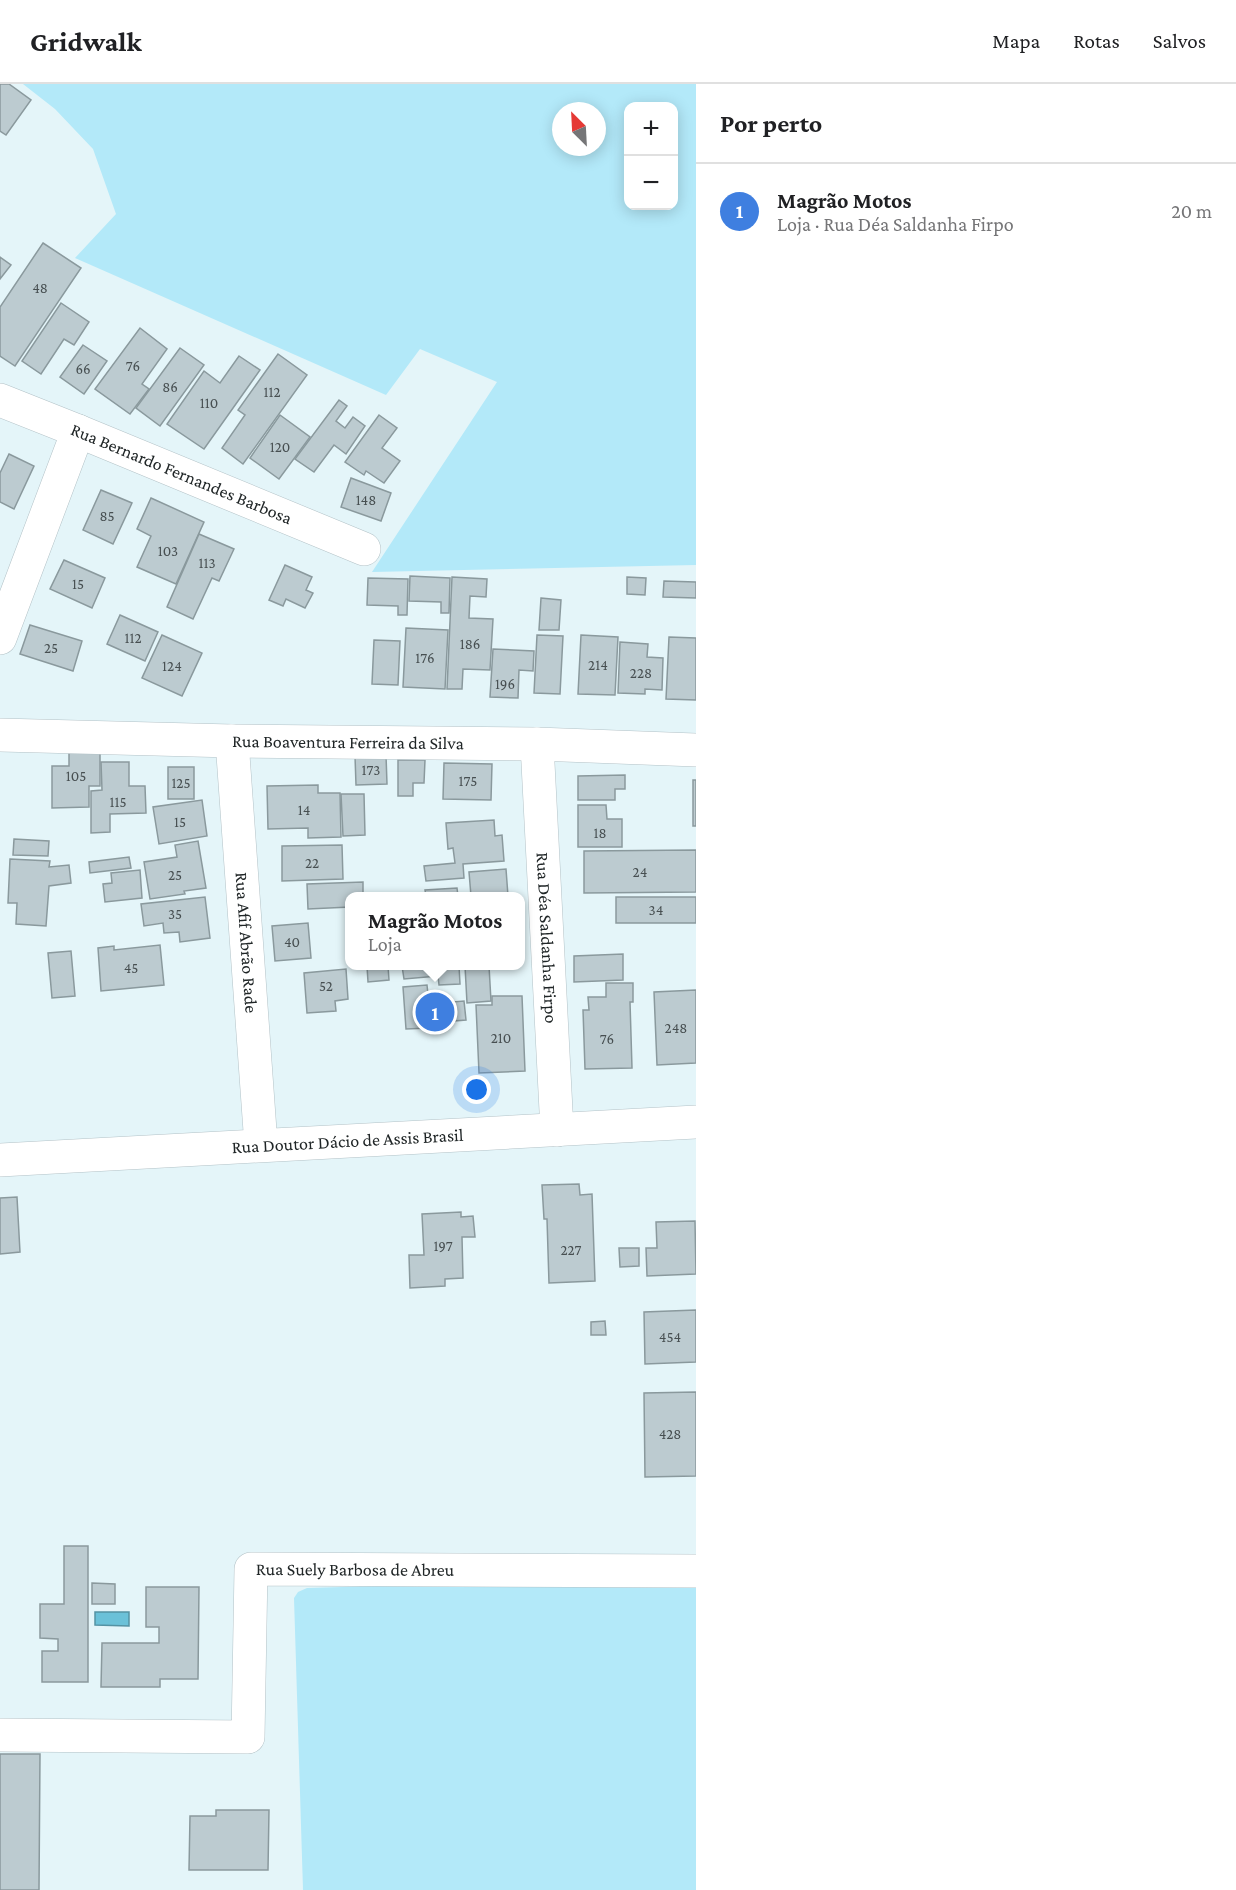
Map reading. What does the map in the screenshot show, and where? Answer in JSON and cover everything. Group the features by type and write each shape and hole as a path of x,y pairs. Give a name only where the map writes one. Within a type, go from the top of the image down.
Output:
{"street":[{"name":"Rua Bernardo Fernandes Barbosa","path":"0,400 364,549"},
{"path":"0,638 78,431"},
{"name":"Rua Boaventura Ferreira da Silva","path":"0,735 232,741 537,744 696,750"},
{"name":"Rua Afif Abrão Rade","path":"232,741 261,1145"},
{"name":"Rua Déa Saldanha Firpo","path":"537,744 556,1130"},
{"name":"Rua Doutor Dácio de Assis Brasil","path":"0,1160 696,1122"},
{"name":"Rua Suely Barbosa de Abreu","path":"0,1735 248,1737 251,1569 696,1571"}],"shaded area":[{"path":"23,84 696,84 696,565 372,572 497,382 420,349 386,395 75,258 116,214 93,149 55,109"},
{"path":"696,1577 696,1890 303,1890 294,1598 298,1592 307,1588"},
{"path":"95,1612 129,1612 129,1626 95,1625"}],"building":[{"path":"0,84 9,84 31,100 6,135 0,131"},
{"path":"43,243 81,268 15,366 0,356 0,307"},
{"path":"0,257 11,265 0,279"},
{"path":"61,303 89,322 74,345 64,339 41,374 22,361"},
{"path":"140,328 167,349 142,384 149,389 130,414 95,389"},
{"path":"83,345 107,361 84,394 60,377"},
{"path":"180,348 204,365 160,426 136,408"},
{"path":"278,354 307,375 243,464 222,448 245,415 238,410"},
{"path":"239,356 260,370 204,449 167,424 204,371 220,383"},
{"path":"339,400 347,406 336,421 345,428 353,417 365,426 346,454 334,445 314,472 295,459"},
{"path":"280,415 310,437 279,479 250,458"},
{"path":"379,415 397,428 382,448 400,461 384,483 366,471 364,475 345,462"},
{"path":"9,454 34,466 14,509 0,502 0,473"},
{"path":"351,478 391,493 381,521 341,507"},
{"path":"101,490 132,503 113,544 83,530"},
{"path":"151,498 204,522 176,584 137,567 151,536 137,529"},
{"path":"199,534 234,549 219,581 212,578 193,619 167,607"},
{"path":"64,560 105,578 92,608 50,589"},
{"path":"285,565 312,577 306,590 313,593 305,608 286,599 283,606 269,600"},
{"path":"410,576 450,578 449,613 441,613 441,602 409,601"},
{"path":"452,577 487,579 486,597 470,596 469,618 493,619 490,670 463,669 462,689 447,689"},
{"path":"627,577 646,578 645,595 627,594"},
{"path":"368,578 408,579 407,615 398,615 398,606 367,605"},
{"path":"664,581 696,582 696,598 663,597"},
{"path":"541,598 561,600 559,630 539,630"},
{"path":"120,615 158,632 145,661 107,644"},
{"path":"30,625 82,641 73,671 20,654"},
{"path":"406,628 448,630 445,689 403,687"},
{"path":"162,635 202,653 182,696 142,678"},
{"path":"537,635 563,636 560,694 534,693"},
{"path":"581,635 618,637 615,695 578,694"},
{"path":"669,637 696,638 696,700 666,699"},
{"path":"374,640 400,641 398,685 372,684"},
{"path":"620,642 648,644 647,657 663,658 662,690 645,689 645,694 618,693"},
{"path":"493,649 534,651 533,671 519,670 518,698 490,697"},
{"path":"100,750 100,786 89,786 89,807 52,808 52,766 69,766 69,751"},
{"path":"386,755 387,784 356,785 355,756"},
{"path":"398,760 425,760 424,783 413,783 413,796 398,796"},
{"path":"101,762 129,762 129,786 145,786 146,813 110,814 110,832 91,833 91,791 102,790"},
{"path":"444,763 492,764 491,800 443,799"},
{"path":"168,767 194,767 194,799 168,799"},
{"path":"625,775 625,789 615,789 615,800 578,800 578,776"},
{"path":"693,780 696,780 696,826 693,826"},
{"path":"318,785 318,793 340,793 341,837 308,838 308,828 268,829 267,786"},
{"path":"341,794 364,794 365,835 343,836"},
{"path":"202,800 207,836 159,844 153,807"},
{"path":"578,805 606,805 607,819 622,819 622,847 578,847"},
{"path":"494,820 495,836 502,835 504,861 463,864 464,878 426,881 424,866 455,863 453,848 448,849 446,823"},
{"path":"14,839 49,841 48,856 13,855"},
{"path":"198,841 206,888 184,891 185,894 150,899 144,862 177,857 175,845"},
{"path":"342,845 343,879 282,881 282,846"},
{"path":"696,850 696,892 584,893 584,851"},
{"path":"129,857 131,868 90,873 89,862"},
{"path":"10,859 50,861 49,867 69,865 71,883 49,886 46,926 16,924 17,903 8,903"},
{"path":"506,869 508,892 471,892 469,872"},
{"path":"140,870 142,898 105,902 103,884 112,883 111,873"},
{"path":"363,882 363,892 345,892 345,907 308,909 307,884"},
{"path":"457,888 458,892 425,892 425,890"},
{"path":"205,897 210,938 180,942 179,932 164,933 163,923 144,926 141,904"},
{"path":"616,897 696,897 696,923 616,923"},
{"path":"308,923 311,958 275,961 272,926"},
{"path":"160,945 164,985 101,991 98,948 114,946 114,950"},
{"path":"71,951 75,996 52,998 48,953"},
{"path":"623,954 623,980 574,982 574,956"},
{"path":"345,969 348,999 335,1001 336,1011 307,1013 304,973"},
{"path":"367,970 388,970 389,980 368,982"},
{"path":"403,970 459,970 460,984 439,985 438,976 404,979"},
{"path":"465,970 489,970 491,1001 467,1003"},
{"path":"606,983 633,983 633,1002 630,1002 632,1068 585,1069 583,1010 589,1010 588,997 606,997"},
{"path":"427,985 429,1004 464,1001 466,1020 429,1023 429,1028 406,1029 403,987"},
{"path":"696,990 696,1063 657,1065 654,992"},
{"path":"492,996 522,996 525,1071 479,1073 476,1005 492,1005"},
{"path":"579,1184 580,1195 592,1194 595,1281 549,1283 547,1219 544,1219 542,1185"},
{"path":"17,1197 20,1252 0,1254 0,1198"},
{"path":"461,1212 461,1217 473,1216 475,1237 462,1237 463,1278 445,1279 445,1286 410,1288 409,1255 424,1255 422,1214"},
{"path":"695,1221 696,1274 647,1276 646,1248 657,1248 656,1222"},
{"path":"619,1248 639,1248 639,1266 620,1267"},
{"path":"696,1310 696,1362 645,1364 644,1312"},
{"path":"605,1321 606,1335 591,1335 591,1322"},
{"path":"696,1392 696,1476 645,1477 644,1393"},
{"path":"64,1546 88,1546 88,1682 42,1682 42,1651 58,1651 58,1639 40,1638 40,1604 64,1604"},
{"path":"92,1583 115,1584 115,1604 92,1604"},
{"path":"146,1587 199,1587 198,1679 160,1679 160,1687 101,1687 102,1643 159,1643 159,1627 146,1627"},
{"path":"0,1754 40,1754 39,1890 0,1890"},
{"path":"216,1810 269,1810 268,1870 189,1870 190,1816 216,1816"}],"place":[{"name":"Magrão Motos","path":"435,1012"}]}
